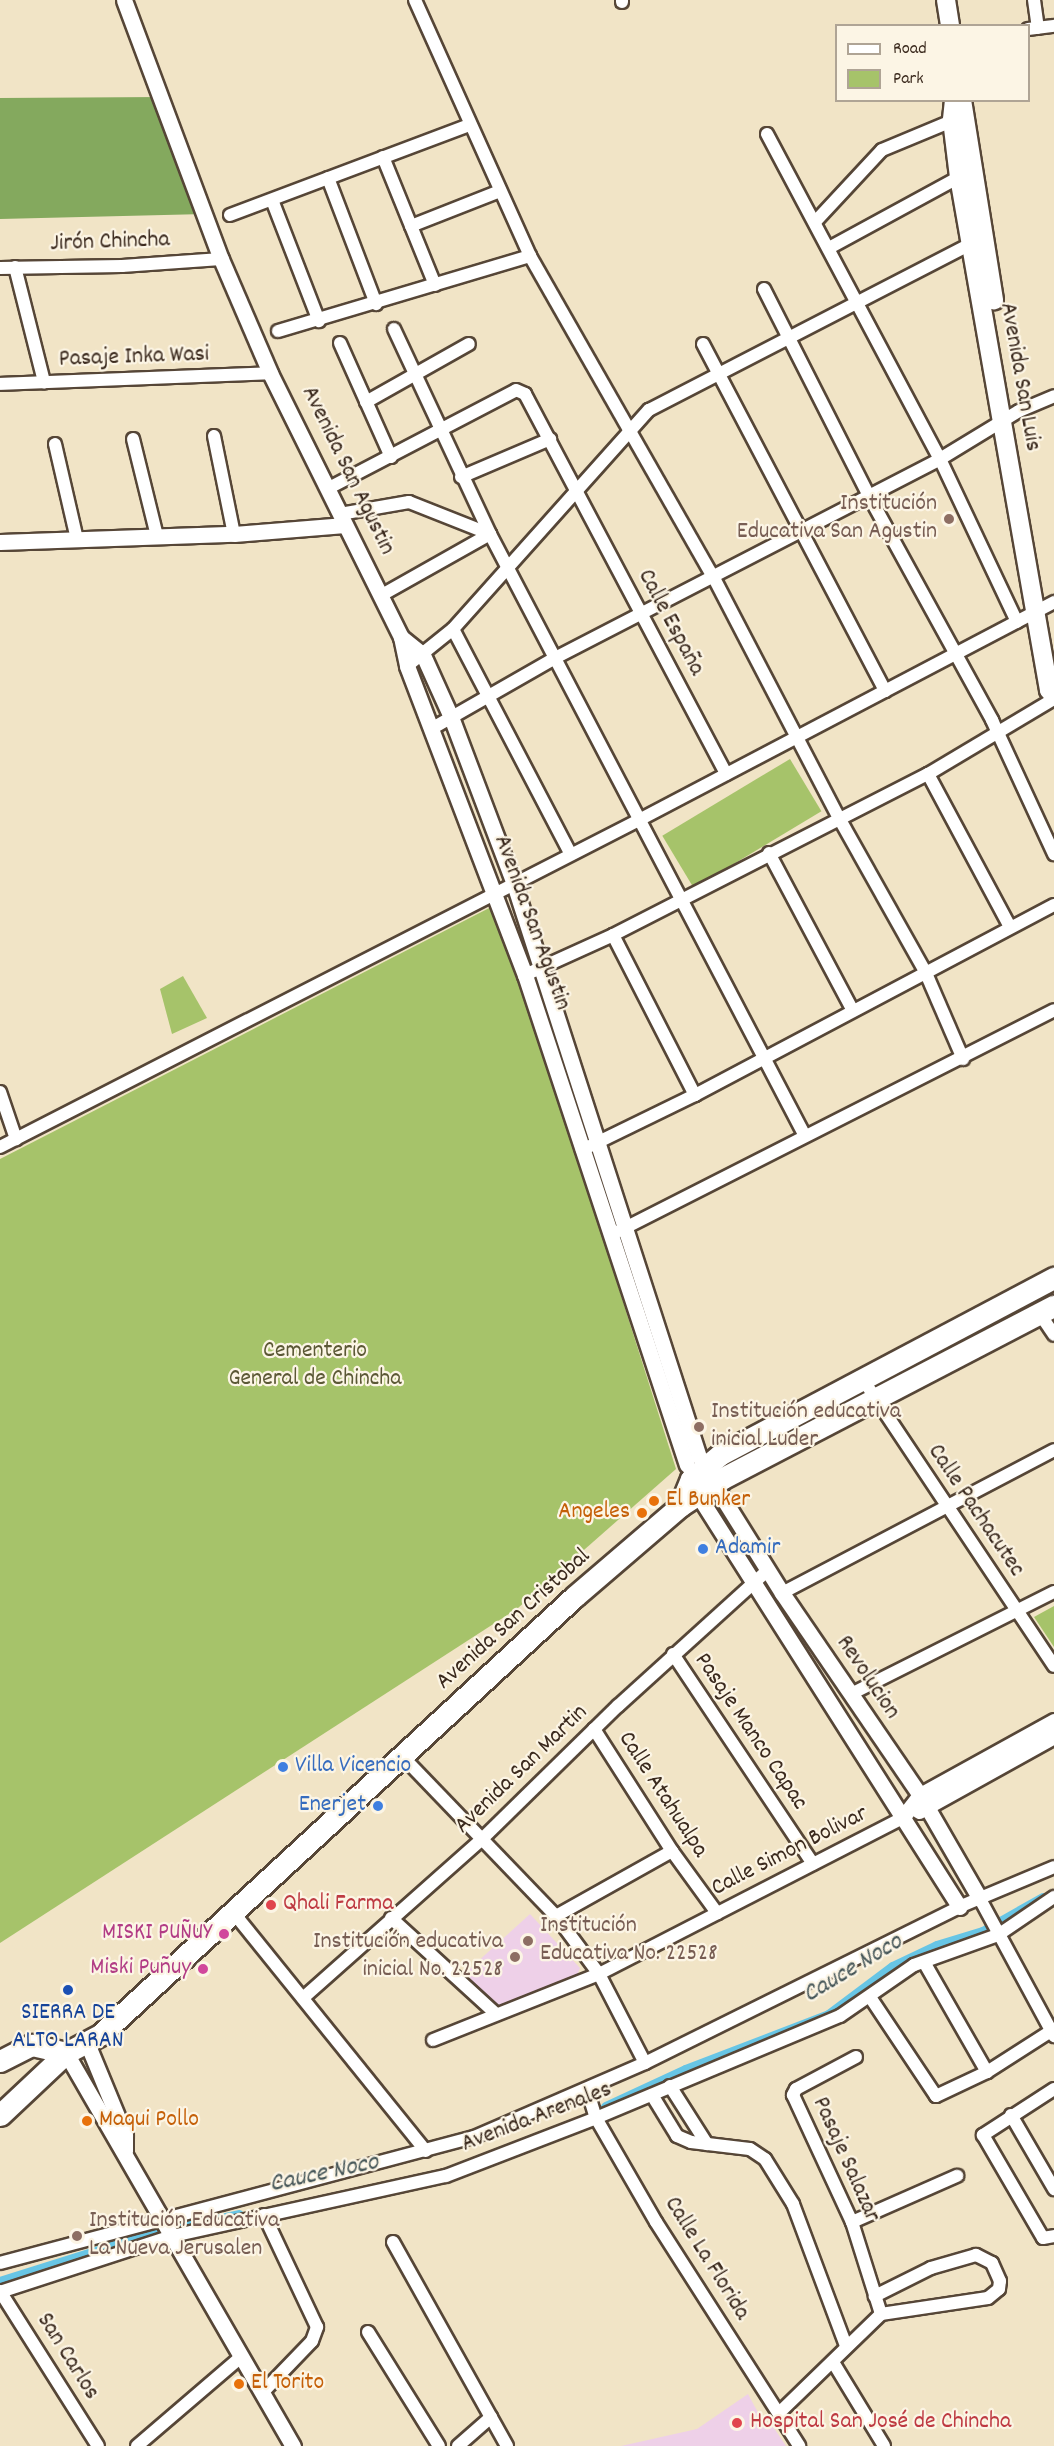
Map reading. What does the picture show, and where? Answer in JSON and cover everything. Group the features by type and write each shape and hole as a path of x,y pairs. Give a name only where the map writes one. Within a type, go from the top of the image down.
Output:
{"highway":[{"path":"699,1475 721,1454 1054,1278"},
{"path":"993,1310 1007,1332"},
{"name":"Avenida San Cristobal","path":"0,2115 66,2053 87,2043 233,1912 574,1597 680,1506 699,1475 876,1400 1047,1310"},
{"path":"0,2061 32,2045 66,2053"}],"main road":[{"path":"946,0 950,24"},
{"name":"Avenida San Luis","path":"959,112 960,177 978,241"},
{"name":"Avenida San Luis","path":"959,112 1007,419 1046,606 1054,669"},
{"name":"Avenida San Luis","path":"1046,606 1049,690 1054,698"}],"street":[{"name":"Avenida San Agustin","path":"124,0 221,259 270,373 401,637 406,666 525,975 610,1236 699,1475"},
{"path":"415,0 530,256 714,578 798,734 839,818 925,971 963,1059"},
{"path":"1034,0 1033,29 1054,26"},
{"path":"815,222 882,150 959,112"},
{"path":"230,215 470,125"},
{"path":"767,134 940,459 1017,622"},
{"path":"383,157 435,285"},
{"path":"829,248 960,177"},
{"path":"328,178 376,304"},
{"path":"411,226 500,191"},
{"path":"272,200 319,321"},
{"path":"406,666 423,655 453,629 649,411 715,374 978,241"},
{"path":"278,331 319,321 530,256"},
{"name":"Jirón Chincha","path":"0,268 221,259"},
{"path":"15,267 44,382"},
{"path":"764,289 787,339 869,496 997,734 1054,854"},
{"path":"394,329 439,432 507,568 641,819 762,1058 805,1136"},
{"path":"340,343 391,457"},
{"path":"366,402 469,344"},
{"path":"703,344 715,374 885,691"},
{"name":"Pasaje Inka Wasi","path":"0,384 270,373"},
{"name":"Calle España","path":"439,432 516,390 525,394 578,490 726,774"},
{"path":"431,729 555,658 714,578 940,459 1007,419 1054,396"},
{"path":"327,489 439,432"},
{"path":"214,436 234,534"},
{"path":"133,439 157,536"},
{"path":"461,477 550,439"},
{"path":"55,444 77,539"},
{"path":"0,542 234,534 342,519 409,502 490,534"},
{"path":"380,596 490,534"},
{"path":"0,1147 514,884 570,853 641,819 798,734 1046,606"},
{"path":"453,629 570,853"},
{"path":"401,637 423,655"},
{"name":"Avenida San Agustin","path":"423,655 451,717 544,968 699,1475"},
{"path":"525,975 613,935 769,853 928,774 1054,698"},
{"path":"928,774 1010,927"},
{"path":"769,853 852,1009"},
{"path":"582,1150 695,1095 852,1009 1054,905"},
{"path":"613,935 695,1095"},
{"path":"610,1236 805,1136 963,1059 1054,1010"},
{"path":"0,1092 16,1139"},
{"path":"1047,1310 1054,1335"},
{"name":"Calle Pachacutec","path":"862,1378 1054,1666"},
{"path":"782,1593 1054,1450"},
{"name":"Revolucion","path":"699,1475 768,1570 924,1801 980,1899"},
{"name":"Revolucion","path":"699,1475 753,1582 959,1907"},
{"name":"Avenida San Martin","path":"303,1998 483,1838 673,1654 768,1570"},
{"path":"851,1694 1054,1592"},
{"name":"Pasaje Manco Capac","path":"673,1654 813,1864"},
{"path":"902,1818 924,1801 1054,1721"},
{"name":"Calle Atahualpa","path":"594,1729 672,1851 717,1912"},
{"path":"924,1801 1054,1736"},
{"path":"402,1756 556,1916 599,1974 645,2063"},
{"name":"Calle Simon Bolivar","path":"433,2040 495,2013 599,1974 902,1818"},
{"path":"556,1916 672,1851"},
{"name":"Avenida Arenales","path":"0,2263 474,2137 645,2063 959,1907 1054,1867"},
{"name":"Avenida Arenales","path":"0,2292 172,2236 446,2176 596,2118 840,2016 870,1997 896,1976 924,1962 997,1934 1054,1897"},
{"path":"870,1997 936,2096 987,2072 1053,2033 997,1934 980,1899"},
{"path":"233,1912 426,2151"},
{"path":"391,1918 495,2013"},
{"path":"924,1962 987,2072"},
{"path":"87,2043 125,2135 125,2151"},
{"path":"66,2053 114,2140 125,2151 164,2218 172,2236 293,2446"},
{"name":"Pasaje Salazar","path":"856,2057 796,2089 793,2095 852,2222 881,2314"},
{"path":"670,2086 707,2144"},
{"name":"Calle La Florida","path":"587,2089 596,2118 656,2222 800,2446"},
{"path":"1054,2089 985,2131 983,2138 1043,2238 1054,2236"},
{"path":"651,2095 677,2136 707,2144 750,2149 765,2159 793,2204 846,2346"},
{"path":"1011,2115 1054,2189"},
{"path":"852,2222 957,2176"},
{"path":"262,2393 312,2341 317,2327 264,2215"},
{"path":"393,2242 507,2446"},
{"path":"779,2413 881,2314 988,2298 999,2289 998,2273 992,2263 976,2255 932,2268 875,2296"},
{"name":"San Carlos","path":"0,2292 98,2446"},
{"path":"368,2332 439,2446"},
{"path":"137,2446 241,2357"},
{"path":"832,2362 884,2446"},
{"path":"458,2446 491,2417"}],"shaded area":[{"name":"Institución Educativa No. 22528","path":"530,1914 580,1968 577,1975 496,2007 465,1973"},
{"name":"Hospital San José de Chincha","path":"748,2394 761,2418 774,2428 786,2446 621,2446 697,2429"}],"green space":[{"path":"162,97 205,214 0,219 0,98"},
{"path":"790,759 821,811 694,888 662,836"},
{"name":"Cementerio General de Chincha","path":"497,904 676,1469 518,1608 0,1943 0,1159"},
{"path":"183,976 207,1018 172,1034 160,989"},
{"path":"1054,1606 1054,1647 1034,1617"}],"waterway":[{"name":"Cauce Noco","path":"606,2107 686,2070 829,2015 893,1967 937,1946 983,1932 1043,1898"},
{"name":"Cauce Noco","path":"0,2282 152,2234 239,2215"}],"place":[{"name":"Institución Educativa San Agustin","path":"949,519"},
{"name":"Institución educativa inicial Luder","path":"699,1427"},
{"name":"El Bunker","path":"654,1501"},
{"name":"Angeles","path":"642,1513"},
{"name":"Adamir","path":"703,1549"},
{"name":"Villa Vicencio","path":"283,1767"},
{"name":"Enerjet","path":"378,1806"},
{"name":"Qhali Farma","path":"271,1905"},
{"name":"MISKI PUÑUY","path":"224,1934"},
{"name":"Institución Educativa No. 22528","path":"528,1941"},
{"name":"Institución educativa inicial No. 22528","path":"515,1957"},
{"name":"Miski Puñuy","path":"203,1969"},
{"name":"SIERRA DE ALTO LARAN","path":"68,1990"},
{"name":"Maqui Pollo","path":"87,2121"},
{"name":"Institución Educativa La Nueva Jerusalen","path":"77,2236"},
{"name":"El Torito","path":"239,2384"},
{"name":"Hospital San José de Chincha","path":"737,2423"}]}
